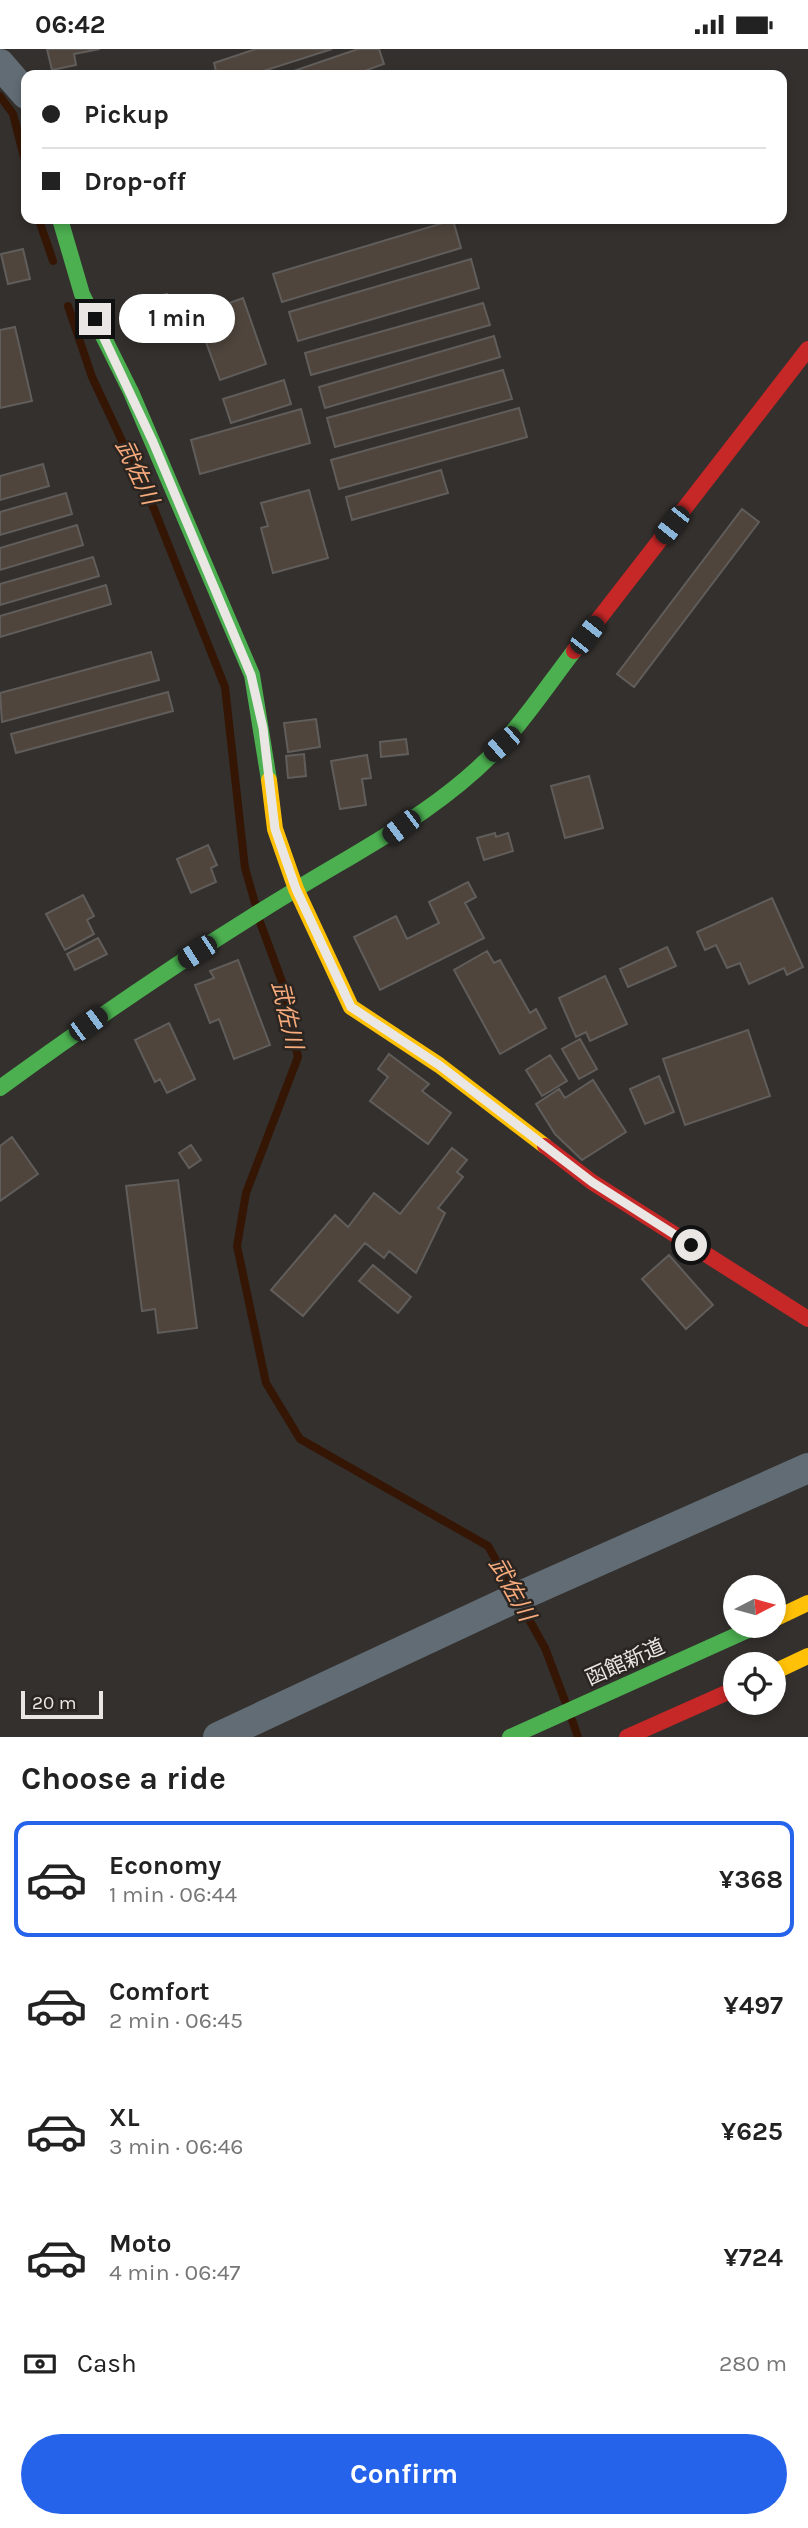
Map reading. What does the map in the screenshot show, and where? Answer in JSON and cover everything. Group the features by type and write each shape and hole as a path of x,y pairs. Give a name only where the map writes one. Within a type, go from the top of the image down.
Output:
{"main road":[{"path":"61,224 82,294 131,393 251,675 263,728 275,829 296,889 351,1007 439,1065 592,1182 808,1319"},
{"path":"0,1088 109,1008 296,889 381,841 440,798 502,744 808,349"},
{"path":"786,1613 808,1603"},
{"name":"函館新道","path":"510,1737 730,1638"},
{"path":"786,1666 808,1656"},
{"path":"632,1735 723,1694"}],"street":[{"path":"0,64 21,88"},
{"path":"218,1737 509,1601 808,1468"}],"building":[{"path":"47,49 100,49 74,54 76,65 52,70"},
{"path":"256,49 332,49 267,70 216,70 214,63"},
{"path":"358,49 379,49 384,64 367,70 297,70"},
{"path":"440,224 454,224 461,248 282,302 273,274"},
{"path":"23,249 30,279 8,284 1,254"},
{"path":"471,259 479,288 298,341 289,312"},
{"path":"167,294 171,313 146,318 142,300"},
{"path":"243,298 266,364 220,380 196,315"},
{"path":"483,303 490,325 311,375 305,353"},
{"path":"15,327 32,401 0,408 0,330"},
{"path":"494,336 500,357 325,408 319,387"},
{"path":"503,370 512,399 335,447 327,418"},
{"path":"284,380 291,404 231,423 223,399"},
{"path":"519,408 527,437 339,489 331,460"},
{"path":"301,409 310,443 200,474 191,440"},
{"path":"43,464 49,486 0,500 0,476"},
{"path":"441,470 448,493 352,520 346,497"},
{"path":"309,490 328,558 273,573 261,528 268,526 261,503"},
{"path":"66,493 72,514 0,535 0,512"},
{"path":"742,509 759,522 634,687 617,674"},
{"path":"77,525 83,545 0,570 0,548"},
{"path":"93,557 99,576 0,605 0,584"},
{"path":"106,585 111,604 0,637 0,616"},
{"path":"151,652 159,680 2,722 0,693"},
{"path":"168,692 173,711 16,753 11,734"},
{"path":"316,719 320,747 288,752 284,723"},
{"path":"406,739 408,754 381,757 380,742"},
{"path":"304,754 306,776 288,778 286,756"},
{"path":"367,755 371,778 362,779 366,805 340,809 331,761"},
{"path":"589,776 603,828 565,838 551,786"},
{"path":"495,833 496,837 508,833 513,851 484,860 477,838"},
{"path":"208,845 217,865 211,868 216,882 191,893 177,859"},
{"path":"468,882 476,897 465,903 484,938 380,990 354,937 396,916 407,939 439,923 429,902"},
{"path":"83,895 94,916 87,920 94,934 65,950 46,914"},
{"path":"772,898 803,967 787,975 784,968 749,984 740,963 727,968 716,945 705,950 697,932"},
{"path":"98,938 107,954 75,970 67,954"},
{"path":"667,947 676,966 628,987 620,969"},
{"path":"487,951 494,963 500,960 530,1013 536,1009 546,1028 500,1054 454,970"},
{"path":"238,960 270,1045 234,1059 219,1019 210,1023 195,985 214,978 210,971"},
{"path":"605,976 627,1024 590,1041 586,1032 576,1037 559,998"},
{"path":"169,1023 195,1079 167,1093 160,1079 155,1082 135,1040"},
{"path":"748,1030 770,1096 685,1125 663,1059"},
{"path":"580,1039 597,1069 579,1079 562,1049"},
{"path":"389,1054 429,1084 422,1091 451,1113 428,1144 370,1101 388,1077 378,1069"},
{"path":"550,1055 567,1081 542,1096 526,1070"},
{"path":"659,1076 674,1112 645,1124 630,1089"},
{"path":"593,1080 626,1132 582,1160 555,1134 536,1104 559,1089 565,1098"},
{"path":"12,1137 38,1174 0,1201 0,1146"},
{"path":"191,1145 201,1160 189,1168 179,1153"},
{"path":"452,1148 467,1160 457,1172 463,1177 438,1208 445,1213 416,1273 389,1251 384,1258 365,1243 303,1316 271,1290 335,1215 348,1227 374,1193 400,1214"},
{"path":"178,1180 197,1328 158,1333 155,1309 142,1311 126,1186"},
{"path":"669,1255 713,1305 686,1329 642,1279"},
{"path":"373,1265 411,1297 398,1313 359,1281"}],"waterway":[{"name":"武佐川","path":"0,96 13,114 21,145"},
{"name":"武佐川","path":"40,224 53,261"},
{"name":"武佐川","path":"68,306 92,377 154,509 225,687 245,868 255,903"},
{"name":"武佐川","path":"260,922 284,987 298,1057 246,1193 237,1246 266,1383 300,1439 488,1546 545,1648 565,1701"},
{"name":"武佐川","path":"572,1720 578,1737"}],"traffic: fast":[{"path":"61,224 82,294 131,392 252,675 269,780"},
{"path":"0,1088 183,961 404,824 456,787 503,743 574,651"},
{"path":"510,1737 730,1638"}],"traffic: slow":[{"path":"269,780 275,829 296,889 351,1007 439,1065 545,1146"},
{"path":"786,1613 808,1603"},
{"path":"786,1666 808,1656"}],"traffic: jam":[{"path":"574,651 808,349"},
{"path":"545,1146 592,1182 808,1319"},
{"path":"627,1737 723,1694"}],"route":[{"path":"95,319 186,517 251,675 263,728 275,829 296,889 351,1007 439,1065 592,1182 691,1245"}]}
